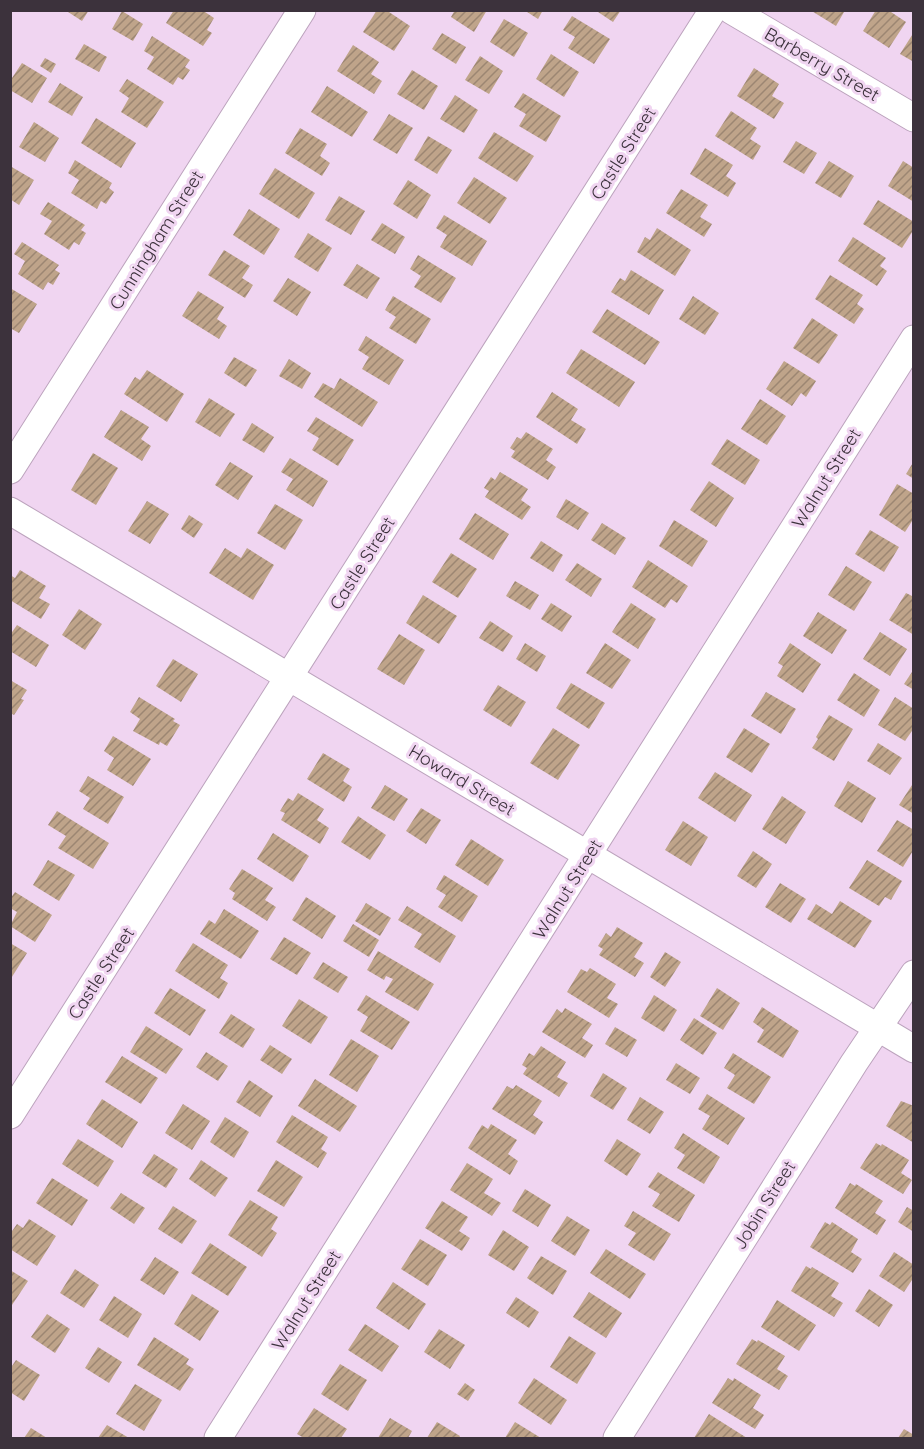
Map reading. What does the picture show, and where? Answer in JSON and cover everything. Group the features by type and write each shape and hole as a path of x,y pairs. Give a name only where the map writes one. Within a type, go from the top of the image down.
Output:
{"street":[{"name":"Cunningham Street","path":"10,470 302,10"},
{"name":"Castle Street","path":"10,1115 713,10"},
{"name":"Barberry Street","path":"731,10 914,117"},
{"name":"Walnut Street","path":"218,1438 914,339"},
{"name":"Howard Street","path":"10,511 914,1049"},
{"name":"Jobin Street","path":"617,1438 914,974"}],"building":[{"path":"65,10 89,10 82,21"},
{"path":"174,10 202,10 214,18 207,30 212,33 203,46 166,23"},
{"path":"377,10 386,10 410,26 394,51 363,32"},
{"path":"455,10 487,10 474,32 451,17"},
{"path":"524,10 543,10 538,19"},
{"path":"595,10 621,10 613,22"},
{"path":"810,10 842,10 844,12 836,26"},
{"path":"876,10 888,10 906,22 889,48 863,31"},
{"path":"122,11 143,24 133,41 112,29"},
{"path":"572,16 610,39 594,64 568,48 575,37 563,30"},
{"path":"504,19 528,33 514,57 490,42"},
{"path":"914,32 914,62 900,54"},
{"path":"442,33 466,47 456,64 432,49"},
{"path":"152,36 190,60 185,67 190,70 183,80 178,77 173,85 147,69 154,57 144,51"},
{"path":"84,44 107,57 99,72 75,59"},
{"path":"353,45 379,62 371,74 382,81 374,94 337,71"},
{"path":"551,54 579,72 564,97 536,79"},
{"path":"480,56 503,71 489,94 465,80"},
{"path":"45,58 56,64 51,73 40,66"},
{"path":"22,63 47,78 32,103 10,90 10,81"},
{"path":"754,68 779,84 772,96 784,103 774,119 737,96"},
{"path":"412,70 438,86 424,110 397,94"},
{"path":"127,79 164,102 147,128 121,112 129,98 119,91"},
{"path":"60,83 83,97 72,116 48,102"},
{"path":"327,86 368,112 352,137 311,112"},
{"path":"523,93 561,116 546,142 519,126 526,114 514,107"},
{"path":"455,95 478,110 464,133 440,119"},
{"path":"731,111 757,128 750,139 761,146 753,160 715,136"},
{"path":"389,114 413,128 397,154 373,140"},
{"path":"96,118 136,143 121,168 81,143"},
{"path":"34,122 59,138 45,162 19,147"},
{"path":"300,128 327,144 320,156 330,163 322,176 285,153"},
{"path":"494,132 534,156 517,182 478,158"},
{"path":"428,136 452,150 437,174 414,160"},
{"path":"796,141 817,153 804,174 783,162"},
{"path":"705,148 733,165 726,176 736,183 728,197 690,174"},
{"path":"75,160 112,183 109,188 114,192 106,204 101,201 97,209 71,193 79,180 68,173"},
{"path":"829,161 854,176 841,198 815,183"},
{"path":"903,161 914,168 914,202 888,186"},
{"path":"10,166 34,180 19,205 10,199"},
{"path":"275,168 315,193 299,219 259,194"},
{"path":"474,177 507,198 490,224 457,203"},
{"path":"408,180 431,195 417,219 393,204"},
{"path":"681,189 708,205 700,217 712,224 704,237 666,213"},
{"path":"339,196 365,211 351,235 325,220"},
{"path":"878,200 914,222 914,229 902,248 863,224"},
{"path":"48,202 85,225 81,230 86,233 79,245 74,242 69,250 44,234 52,221 40,214"},
{"path":"249,209 280,229 264,255 233,235"},
{"path":"444,215 487,241 472,266 440,247 447,235 436,228"},
{"path":"382,223 405,237 395,254 371,240"},
{"path":"657,228 691,250 675,276 637,252 645,237 650,240"},
{"path":"308,233 332,248 318,272 294,257"},
{"path":"853,237 886,258 880,266 887,271 877,286 838,261"},
{"path":"22,242 59,265 55,270 60,273 53,285 48,282 43,290 18,274 25,261 14,254"},
{"path":"224,250 250,266 242,278 253,285 245,298 208,275"},
{"path":"418,255 456,278 441,303 414,287 421,276 410,269"},
{"path":"357,264 380,278 367,299 343,285"},
{"path":"631,270 664,290 649,315 611,292 620,278 625,281"},
{"path":"830,275 863,295 857,304 864,309 854,324 815,299"},
{"path":"288,278 311,292 297,316 273,301"},
{"path":"10,288 37,304 19,333 10,328"},
{"path":"198,291 224,307 217,319 227,326 219,339 182,316"},
{"path":"393,296 431,319 416,344 389,328 396,317 385,310"},
{"path":"693,296 719,313 705,335 679,319"},
{"path":"607,309 660,342 645,365 592,332"},
{"path":"812,318 838,335 819,364 793,348"},
{"path":"366,336 404,360 389,385 362,369 369,357 358,350"},
{"path":"581,349 635,382 619,407 566,373"},
{"path":"234,357 257,370 246,387 224,373"},
{"path":"289,359 311,373 302,389 279,376"},
{"path":"784,361 816,381 806,397 801,393 792,406 766,389"},
{"path":"147,370 184,394 167,422 124,394 135,377 140,380"},
{"path":"340,378 378,402 362,427 314,397 323,383 334,389"},
{"path":"552,392 578,409 571,420 586,429 577,444 536,417"},
{"path":"209,398 235,414 220,437 195,422"},
{"path":"760,399 786,416 767,445 741,429"},
{"path":"121,410 149,427 141,439 151,446 142,461 104,437"},
{"path":"316,417 354,440 338,466 312,450 319,438 307,431"},
{"path":"252,423 274,437 264,453 242,440"},
{"path":"526,432 553,449 546,460 556,467 548,480 511,457 515,451 510,448 517,437 521,439"},
{"path":"727,439 760,460 745,485 711,464"},
{"path":"93,453 118,468 96,505 71,490"},
{"path":"290,458 328,481 313,507 286,490 293,479 281,472"},
{"path":"914,461 914,479 906,474"},
{"path":"230,462 253,476 238,500 215,485"},
{"path":"500,472 528,489 521,500 531,507 522,520 485,497 489,491 484,488 491,477 495,480"},
{"path":"709,481 734,498 716,527 690,510"},
{"path":"897,484 914,494 914,518 905,532 879,515"},
{"path":"566,499 589,513 578,530 556,517"},
{"path":"147,501 169,514 150,544 128,531"},
{"path":"275,504 303,520 285,550 257,533"},
{"path":"475,513 509,534 493,560 459,539"},
{"path":"189,515 203,524 194,538 181,529"},
{"path":"674,520 708,541 692,567 659,546"},
{"path":"602,523 626,538 615,555 591,540"},
{"path":"870,530 899,547 884,572 855,554"},
{"path":"541,541 563,555 553,572 530,558"},
{"path":"225,548 241,558 247,548 274,565 253,600 209,573"},
{"path":"451,553 477,569 458,598 432,582"},
{"path":"648,560 688,586 677,603 671,599 665,608 632,587"},
{"path":"577,563 602,579 591,597 565,580"},
{"path":"846,566 872,582 854,611 828,595"},
{"path":"20,570 46,586 39,598 50,604 41,619 10,600 10,575 15,578"},
{"path":"515,581 539,595 530,610 506,596"},
{"path":"906,593 914,597 914,635 889,620"},
{"path":"423,595 457,616 439,644 406,623"},
{"path":"551,603 572,616 562,632 541,619"},
{"path":"631,603 656,619 638,649 612,632"},
{"path":"79,609 102,624 85,650 62,635"},
{"path":"818,612 847,630 832,654 803,636"},
{"path":"490,621 513,636 503,652 479,638"},
{"path":"17,625 49,645 36,667 10,651 10,635"},
{"path":"880,632 907,649 890,676 863,659"},
{"path":"399,634 425,650 404,685 377,669"},
{"path":"525,643 546,656 537,672 516,659"},
{"path":"605,643 631,660 612,689 586,673"},
{"path":"790,643 821,664 803,693 777,676 783,666 778,663"},
{"path":"173,659 198,674 181,702 156,686"},
{"path":"914,669 914,690 904,684"},
{"path":"854,673 880,690 864,717 837,700"},
{"path":"10,680 27,690 21,699 24,700 14,715 10,713"},
{"path":"571,683 605,703 589,729 556,708"},
{"path":"498,685 526,702 511,727 483,710"},
{"path":"766,692 796,709 781,734 751,716"},
{"path":"139,697 175,719 173,721 180,725 167,746 160,742 159,745 133,731 140,719 130,712"},
{"path":"895,697 914,709 914,728 905,741 878,725"},
{"path":"829,715 853,729 834,761 812,748"},
{"path":"553,728 580,745 558,780 530,763"},
{"path":"744,728 770,744 752,773 726,757"},
{"path":"113,736 151,759 133,786 107,770 114,758 104,751"},
{"path":"878,743 902,758 890,775 867,761"},
{"path":"323,753 350,769 343,781 352,787 344,802 307,779"},
{"path":"715,772 752,795 735,822 698,798"},
{"path":"88,776 124,797 108,824 83,809 90,798 79,791"},
{"path":"848,781 876,798 862,823 834,806"},
{"path":"914,782 914,814 899,805"},
{"path":"385,785 408,799 394,821 371,808"},
{"path":"298,793 324,809 317,820 329,828 320,844 281,820 285,813 280,811 288,798 293,801"},
{"path":"782,796 806,812 786,844 762,829"},
{"path":"421,808 441,820 426,844 406,831"},
{"path":"57,811 109,843 93,869 58,848 66,836 48,825"},
{"path":"358,816 386,835 370,860 341,842"},
{"path":"897,820 914,830 914,849 903,867 877,851"},
{"path":"683,821 708,837 691,866 665,850"},
{"path":"273,833 309,856 293,882 257,859"},
{"path":"471,839 504,860 488,886 455,865"},
{"path":"753,851 772,864 756,888 737,876"},
{"path":"48,860 75,875 59,901 33,885"},
{"path":"867,860 902,881 891,900 885,897 879,906 849,888"},
{"path":"242,869 273,888 265,900 276,907 267,921 232,899 235,893 229,889"},
{"path":"444,875 478,896 462,922 438,907 446,895 436,889"},
{"path":"780,883 806,899 791,923 765,907"},
{"path":"15,892 52,915 35,942 10,926 17,912 10,908 10,899"},
{"path":"306,897 336,916 322,939 292,920"},
{"path":"840,901 872,921 855,948 807,919 816,904 832,914"},
{"path":"366,903 391,918 380,936 355,921"},
{"path":"407,906 456,936 440,963 414,947 422,934 398,920"},
{"path":"224,909 259,931 241,959 200,934 209,920 215,924"},
{"path":"353,924 379,940 369,957 343,941"},
{"path":"617,927 643,943 634,957 644,963 635,977 599,955 603,949 598,946 606,933 611,937"},
{"path":"284,937 311,953 297,975 270,959"},
{"path":"10,943 27,953 10,980"},
{"path":"193,943 228,965 220,978 228,983 219,999 175,971"},
{"path":"378,951 434,984 418,1011 385,992 393,979 386,976 384,980 367,970"},
{"path":"665,952 681,962 665,987 650,977"},
{"path":"323,962 348,977 338,993 313,978"},
{"path":"590,968 616,984 607,998 618,1004 609,1018 567,992 581,969 587,972"},
{"path":"170,988 206,1010 190,1036 154,1013"},
{"path":"717,988 740,1003 723,1030 700,1016"},
{"path":"366,995 410,1022 392,1050 360,1031 368,1017 357,1010"},
{"path":"654,995 677,1010 664,1032 641,1018"},
{"path":"299,999 328,1017 311,1044 282,1026"},
{"path":"762,1007 799,1031 783,1058 757,1042 764,1030 753,1022"},
{"path":"565,1008 592,1024 582,1038 593,1045 585,1058 542,1032 557,1009 562,1013"},
{"path":"231,1014 255,1029 243,1048 219,1033"},
{"path":"694,1018 717,1033 703,1055 680,1040"},
{"path":"146,1026 183,1049 166,1074 130,1052"},
{"path":"615,1027 637,1040 627,1057 605,1044"},
{"path":"351,1039 379,1056 357,1092 329,1075"},
{"path":"270,1045 292,1059 282,1074 260,1060"},
{"path":"541,1046 566,1062 557,1077 568,1083 559,1097 523,1074 527,1068 522,1065 529,1053 534,1056"},
{"path":"206,1052 228,1066 218,1081 196,1067"},
{"path":"733,1053 771,1077 754,1104 727,1088 735,1075 724,1068"},
{"path":"122,1056 158,1078 141,1104 105,1082"},
{"path":"676,1063 700,1078 690,1094 666,1080"},
{"path":"603,1073 627,1088 613,1110 590,1096"},
{"path":"315,1079 357,1106 340,1132 298,1106"},
{"path":"249,1080 273,1096 260,1117 236,1102"},
{"path":"516,1085 542,1101 533,1115 543,1122 535,1135 492,1109 507,1086 513,1089"},
{"path":"707,1094 745,1118 728,1145 702,1129 710,1116 698,1109"},
{"path":"640,1097 664,1112 650,1134 627,1120"},
{"path":"102,1099 138,1122 122,1148 86,1124"},
{"path":"901,1101 914,1106 914,1143 886,1126"},
{"path":"183,1104 210,1121 192,1150 165,1133"},
{"path":"292,1115 328,1137 321,1149 327,1153 318,1168 276,1142"},
{"path":"225,1117 249,1132 234,1158 210,1142"},
{"path":"491,1124 517,1140 508,1154 518,1161 510,1175 468,1148 482,1125 488,1129"},
{"path":"683,1133 720,1157 704,1184 677,1168 685,1155 674,1148"},
{"path":"78,1139 114,1161 98,1187 62,1164"},
{"path":"617,1139 641,1154 627,1176 604,1161"},
{"path":"876,1143 881,1146 882,1144 909,1160 901,1173 912,1180 903,1194 860,1168"},
{"path":"154,1154 178,1169 166,1188 142,1173"},
{"path":"201,1160 228,1178 215,1197 189,1179"},
{"path":"276,1160 303,1177 284,1207 257,1191"},
{"path":"467,1163 493,1179 484,1193 501,1203 492,1216 450,1190"},
{"path":"658,1172 695,1195 679,1222 652,1206 660,1194 648,1187"},
{"path":"52,1178 88,1200 72,1226 36,1203"},
{"path":"850,1183 855,1186 856,1184 883,1201 875,1213 886,1220 877,1235 835,1208"},
{"path":"525,1189 551,1205 538,1227 512,1211"},
{"path":"121,1193 145,1208 134,1224 110,1208"},
{"path":"250,1200 278,1217 271,1229 277,1233 262,1257 228,1235"},
{"path":"442,1201 468,1217 459,1231 470,1238 462,1251 425,1228"},
{"path":"173,1206 197,1221 182,1244 158,1229"},
{"path":"907,1207 914,1211 914,1232 898,1222"},
{"path":"633,1211 671,1234 654,1261 628,1245 636,1233 624,1226"},
{"path":"567,1216 590,1230 575,1256 551,1241"},
{"path":"29,1219 56,1236 37,1266 10,1249 10,1234 17,1224 23,1228"},
{"path":"825,1222 830,1225 832,1222 858,1239 851,1252 862,1259 853,1273 810,1247"},
{"path":"503,1230 529,1247 514,1271 488,1255"},
{"path":"420,1239 447,1255 428,1286 401,1269"},
{"path":"210,1243 247,1267 228,1296 191,1273"},
{"path":"606,1249 646,1274 630,1299 590,1273"},
{"path":"894,1252 914,1265 914,1277 904,1292 879,1276"},
{"path":"541,1256 567,1271 553,1295 527,1278"},
{"path":"155,1257 179,1272 164,1295 140,1280"},
{"path":"806,1266 811,1269 812,1267 839,1283 831,1296 843,1303 834,1317 791,1291"},
{"path":"75,1269 99,1285 84,1308 60,1293"},
{"path":"10,1270 28,1281 10,1308"},
{"path":"393,1282 426,1304 409,1330 376,1308"},
{"path":"869,1289 893,1305 879,1327 855,1311"},
{"path":"589,1292 622,1313 606,1338 573,1317"},
{"path":"192,1294 219,1311 200,1341 174,1324"},
{"path":"114,1296 142,1314 128,1338 99,1320"},
{"path":"516,1297 539,1312 529,1328 506,1313"},
{"path":"777,1300 816,1325 799,1351 761,1327"},
{"path":"47,1314 70,1329 55,1353 31,1337"},
{"path":"365,1324 399,1346 382,1372 348,1350"},
{"path":"439,1329 465,1345 450,1369 424,1352"},
{"path":"569,1336 596,1353 577,1384 550,1367"},
{"path":"154,1337 189,1359 186,1364 194,1369 180,1391 137,1365"},
{"path":"752,1339 757,1342 758,1340 785,1356 777,1369 788,1376 779,1390 736,1364"},
{"path":"98,1347 122,1362 109,1383 85,1368"},
{"path":"16,1360 40,1375 24,1401 10,1392 10,1369"},
{"path":"340,1364 367,1380 348,1411 321,1394"},
{"path":"534,1378 567,1400 551,1425 518,1403"},
{"path":"728,1378 733,1381 734,1378 761,1395 753,1408 764,1415 755,1429 712,1403"},
{"path":"465,1383 475,1390 468,1401 457,1394"},
{"path":"135,1384 162,1400 144,1431 116,1414"},
{"path":"314,1408 347,1429 341,1438 304,1438 297,1434"},
{"path":"709,1414 747,1438 694,1438"},
{"path":"390,1418 412,1431 408,1438 378,1438"},
{"path":"437,1422 460,1436 459,1438 427,1438"},
{"path":"515,1422 541,1438 505,1438"},
{"path":"107,1425 129,1438 98,1438"},
{"path":"31,1428 47,1438 24,1438"},
{"path":"904,1429 914,1435 914,1438 898,1438"}]}
